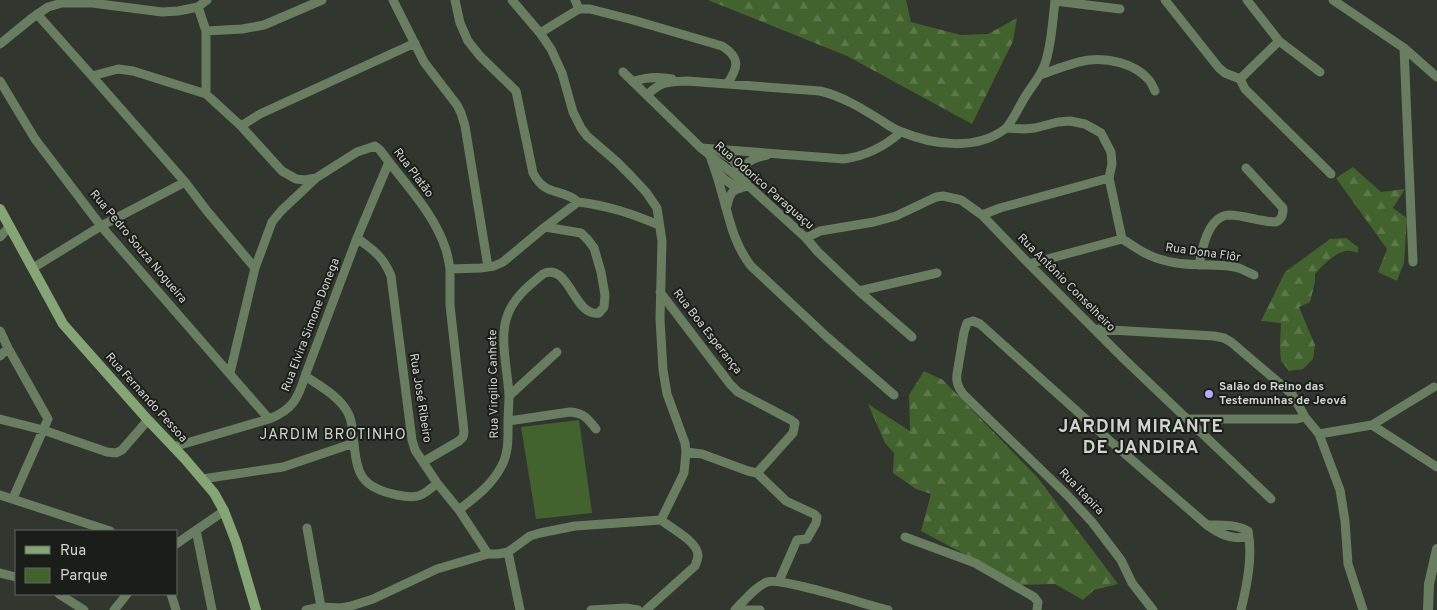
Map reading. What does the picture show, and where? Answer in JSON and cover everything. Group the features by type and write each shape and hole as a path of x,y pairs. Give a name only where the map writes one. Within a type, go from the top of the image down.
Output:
{"main road":[{"name":"Rua Fernando Pessoa","path":"0,209 63,324 214,493 224,511 236,542 256,610"}],"street":[{"path":"0,44 37,14 48,7 62,3 92,3 162,12 178,12 198,8 207,0"},
{"path":"206,31 242,29 264,25 322,0"},
{"path":"393,0 424,62 461,113 465,126 488,267"},
{"path":"455,0 460,23 468,41 480,56 516,91 530,161 537,181 548,190 572,197 578,202 615,209 660,225"},
{"path":"512,0 551,49 562,73 573,112 581,128 646,192 657,208 662,241 661,342 666,394 686,452 684,473 661,520"},
{"path":"574,0 579,9"},
{"path":"634,82 646,77 655,76 688,81 806,90 832,94 901,132 932,141 964,144 979,141 1006,128 1040,75 1047,59 1050,44 1055,0 1120,9"},
{"path":"1165,0 1219,68 1240,79 1245,89 1331,174"},
{"path":"1247,0 1279,41 1320,72"},
{"path":"1333,0 1404,48 1437,77"},
{"path":"198,8 206,31 206,94"},
{"path":"540,33 579,9 590,9 633,20 722,46 731,52 736,58 735,70 726,84"},
{"path":"37,14 185,182 255,268"},
{"path":"1240,79 1279,41"},
{"path":"241,126 260,114 415,43"},
{"path":"1404,48 1413,262"},
{"path":"1040,75 1087,60 1110,60 1138,70 1148,78 1155,91"},
{"path":"92,76 118,70 133,71 206,94 241,126 282,171 296,179 316,178"},
{"name":"Rua Odorico Paraguaçu","path":"624,72 701,148 748,186 806,238 858,291 912,337"},
{"name":"Rua Pedro Souza Nogueira","path":"0,81 35,139 101,226 269,419"},
{"path":"646,95 658,85 667,82 688,81"},
{"path":"1006,128 1024,130 1070,121 1085,124 1101,134 1112,152 1109,178 1122,239 1029,264"},
{"path":"701,148 844,159 855,158 875,151 901,132"},
{"name":"Rua Platão","path":"230,373 255,268 272,222 316,178 357,152 375,146 427,213 438,231 446,251 450,269 450,305 464,432 463,437 459,441 423,462"},
{"path":"718,149 733,160 744,176 748,186 737,188 730,194 726,208"},
{"path":"744,176 745,166 748,161 768,155 788,154"},
{"path":"710,156 742,256 827,336 894,395"},
{"name":"Rua Elvira Simone Donega","path":"173,447 269,419 281,414 295,401 301,391 357,238 389,162"},
{"path":"1199,265 1206,237 1213,224 1220,218 1228,215 1276,222 1283,214 1283,208 1246,168"},
{"path":"715,170 737,188"},
{"path":"982,215 1000,208 1109,178"},
{"path":"33,268 101,226 185,182"},
{"name":"Rua Antônio Conselheiro","path":"806,238 820,231 874,222 896,216 936,197 944,196 961,200 982,215 1094,329 1271,499"},
{"path":"450,269 488,267 503,262 578,202"},
{"path":"0,237 10,226"},
{"name":"Rua Virgilio Canhete","path":"459,510 487,487 503,465 507,449 509,396 504,334 506,320 517,298 526,288 548,271 562,277 582,306 592,314 599,313 604,307 605,295 601,272 597,256 588,240 581,233 572,230 545,227"},
{"name":"Rua José Ribeiro","path":"357,238 381,257 391,276 412,440 415,450 437,483 459,510 488,554"},
{"name":"Rua Dona Flôr","path":"1122,239 1157,259 1172,263 1219,265 1239,268 1254,275"},
{"path":"858,291 937,273"},
{"name":"Rua Boa Esperança","path":"660,292 738,392 795,423 793,433 757,473"},
{"name":"Rua Itapira","path":"1153,610 1132,584 1121,560 1092,522 959,389 956,374 967,323 973,321 980,324 1207,525 1228,536 1244,538 1248,535 1247,581 1241,610"},
{"path":"1094,329 1224,338 1292,394 1305,417 1319,434 1340,490 1345,521 1348,564 1362,610"},
{"path":"0,331 48,419 13,498"},
{"path":"0,356 8,348"},
{"path":"509,396 557,352"},
{"path":"305,376 329,392 346,410 352,424 356,460 364,481 371,487 394,495 416,498 429,491 437,483"},
{"path":"1319,434 1372,425 1434,387"},
{"path":"508,421 570,412 579,413 584,416 596,429"},
{"path":"1189,420 1297,419 1305,417"},
{"path":"0,419 43,430 97,449 116,453 122,450 148,420"},
{"path":"1372,425 1437,467"},
{"path":"202,478 283,467 354,443"},
{"path":"686,452 702,454 757,473 786,501 816,515 816,520 807,539 797,540 779,581"},
{"path":"0,495 107,530"},
{"path":"178,543 224,511"},
{"path":"306,610 321,607 341,608 351,606 429,572 488,554 508,552 530,536 544,532 575,526 661,520 694,545 698,554 697,560 695,566 646,610"},
{"path":"307,528 321,607"},
{"path":"196,530 212,610"},
{"path":"906,537 966,559 984,568 1034,598 1038,602 1037,610"},
{"path":"1428,610 1429,584 1437,549"},
{"path":"508,552 520,610"},
{"path":"0,573 15,577"},
{"path":"735,610 762,585 767,582 779,581 888,610"},
{"path":"62,595 84,610"},
{"path":"114,610 126,595"},
{"path":"171,595 176,610"},
{"path":"591,610 626,608 638,610"},
{"path":"743,610 760,610"}],"green space":[{"path":"708,0 906,0 911,22 961,35 988,34 1017,18 1013,41 972,124 847,56"},
{"path":"1353,167 1381,192 1405,189 1393,208 1407,218 1404,263 1397,281 1378,272 1387,249 1336,178"},
{"path":"1346,238 1358,247 1358,253 1345,251 1335,255 1326,263 1315,274 1310,302 1299,307 1315,345 1313,359 1303,369 1289,371 1281,361 1281,323 1261,321 1285,272 1330,239"},
{"path":"924,371 943,380 1038,478 1118,584 1094,590 1083,600 1055,584 1022,585 921,531 931,494 916,489 893,473 894,453 885,443 868,404 910,431 909,395"},
{"path":"579,420 592,513 536,519 521,427"}],"place":[{"name":"Salão do Reino das Testemunhas de Jeová","path":"1209,394"}],"district":[{"name":"JARDIM BROTINHO","path":"333,435"},
{"name":"JARDIM MIRANTE DE JANDIRA","path":"1141,437"}]}
